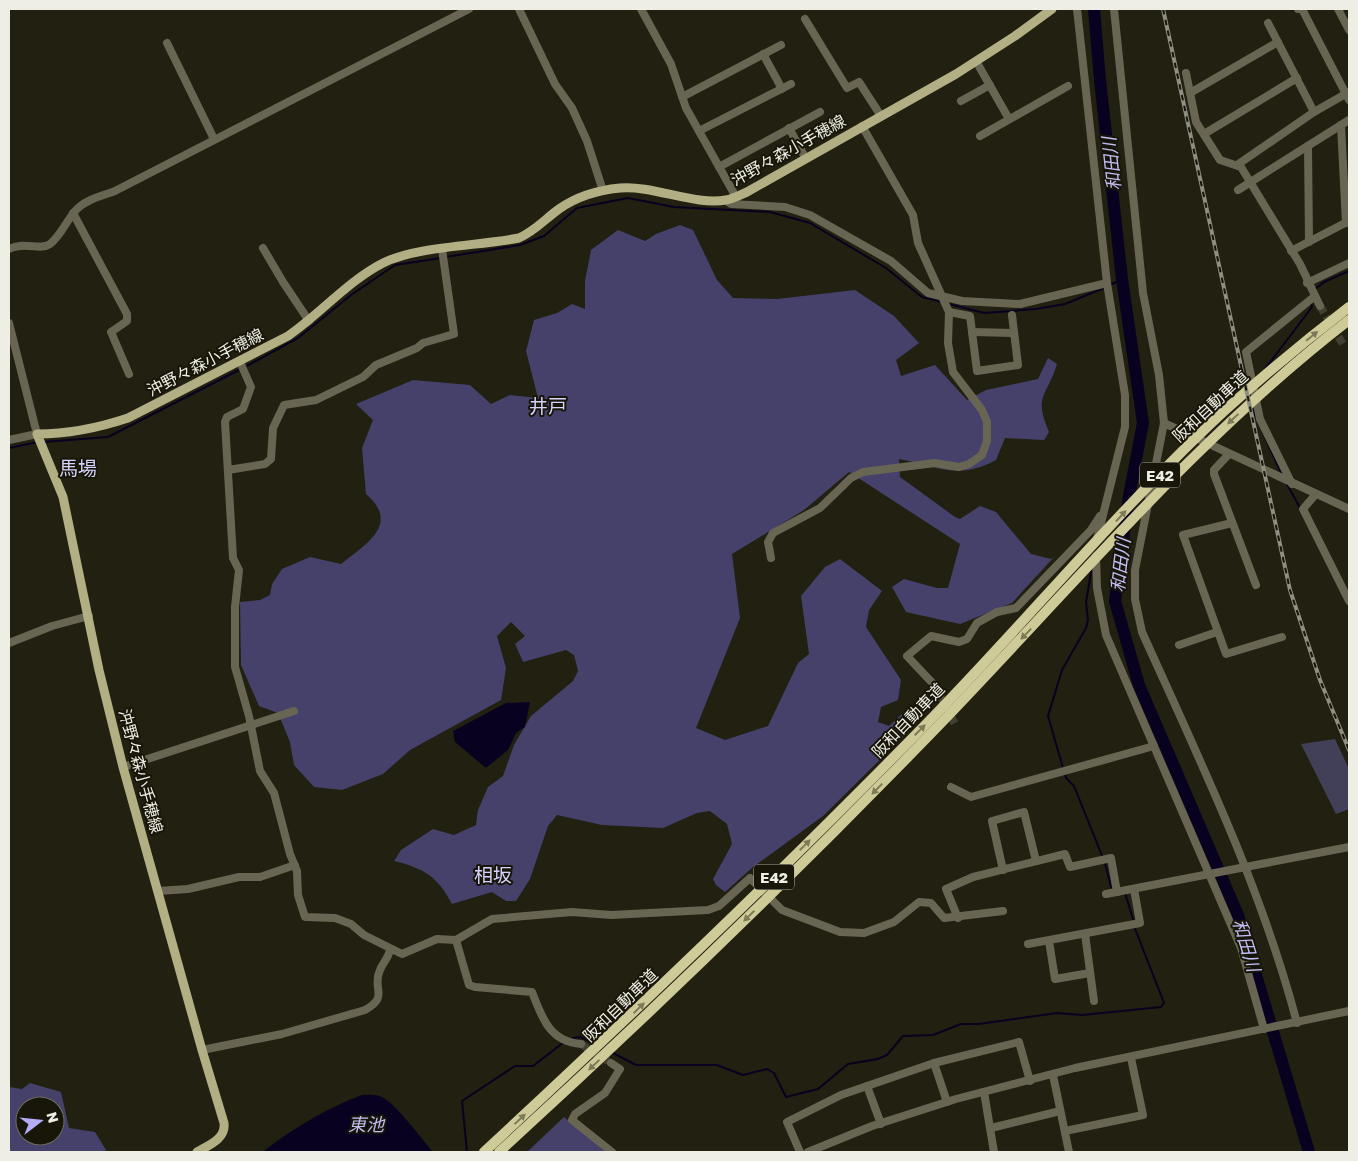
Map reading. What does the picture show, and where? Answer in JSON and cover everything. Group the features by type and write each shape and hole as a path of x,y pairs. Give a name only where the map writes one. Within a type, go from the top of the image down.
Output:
{"highway":[{"name":"阪和自動車道","path":"484,1152 765,886 934,716 1173,462 1276,366 1349,307"},
{"name":"阪和自動車道","path":"499,1152 600,1060 871,796 1060,599 1163,488 1230,421 1349,320"}],"main road":[{"name":"沖野々森小手穂線","path":"197,1152 218,1139 225,1130 123,767 99,670 63,498 37,434 61,434 101,427 128,418 288,336 365,274 384,263 442,249 519,238 530,233 572,201 603,191 621,188 638,189 712,201 736,197 976,61 1052,9"}],"street":[{"path":"9,249 25,244 42,247 51,243 73,213 88,201 116,191 469,9"},
{"path":"518,9 554,84 572,108 580,125 603,191"},
{"path":"640,9 671,64 682,97 699,131 736,197"},
{"path":"1077,9 1107,283 1125,395 1126,427 1102,513 1096,549 1097,588 1106,635 1241,948 1266,1029"},
{"path":"1114,9 1143,293 1159,375 1164,423 1135,570 1135,598 1142,632 1245,868 1280,959 1297,1023"},
{"path":"1237,165 1314,112 1348,95 1302,10 1298,9"},
{"path":"1338,9 1349,30"},
{"path":"806,19 847,88 860,82 881,116"},
{"path":"1268,23 1314,112"},
{"path":"1190,93 1278,42"},
{"path":"167,43 214,139"},
{"path":"682,97 781,45"},
{"path":"763,54 782,89"},
{"path":"976,61 1009,119"},
{"path":"1186,73 1196,122 1220,160 1241,166 1300,264 1320,306"},
{"path":"1204,134 1297,78"},
{"path":"699,131 791,84"},
{"path":"961,101 990,85"},
{"path":"980,136 1068,86"},
{"path":"719,166 820,112"},
{"path":"1238,190 1349,120"},
{"path":"1291,251 1348,222 1341,125"},
{"path":"771,558 768,542 774,533 820,508 851,478 863,472 935,463 959,466 969,464 982,455 987,441 987,422 982,410 953,372 948,343 949,312 944,297 918,243 913,215 862,126"},
{"path":"789,128 806,159"},
{"path":"1308,146 1309,242"},
{"path":"726,200 731,204 785,207 810,215 891,261 928,292 962,301 1020,304 1107,283"},
{"path":"73,213 127,314 127,321 111,332 129,374"},
{"path":"264,248 283,282 309,321"},
{"path":"228,470 265,464 271,459 274,428 284,405 316,400 363,377 376,365 418,348 423,343 454,334 442,249"},
{"path":"1308,282 1349,263"},
{"path":"1292,484 1260,419 1246,352 1315,296"},
{"path":"949,312 970,316 977,371 1018,365 1012,316"},
{"path":"9,323 37,434 9,440"},
{"path":"972,332 1014,333"},
{"path":"240,362 251,387 243,409 227,417 225,422 232,558 239,570 235,607 235,667 251,726 260,770 274,793 295,865 299,884 298,895 305,917 335,918 343,921 402,954 437,939 456,940 492,918 572,912 611,915 708,910 719,906 750,878 782,910 840,932 864,932 894,922 919,902 931,903 944,918 958,918 1003,911"},
{"path":"1164,423 1349,509"},
{"path":"1229,454 1214,470 1214,474 1256,585"},
{"path":"1316,494 1303,509 1349,601"},
{"path":"940,695 938,690 907,656 930,636 959,642 968,639 977,623 997,612 1016,608 1091,530 1102,513"},
{"path":"1232,523 1184,535 1226,654 1282,637"},
{"path":"9,643 52,626 89,616"},
{"path":"1179,645 1218,632"},
{"path":"123,767 294,711"},
{"path":"951,787 971,797 1154,746"},
{"path":"1003,870 992,821 1024,812 1036,861"},
{"path":"1106,894 1211,875 1349,846"},
{"path":"958,918 946,889 973,877 1065,854 1070,867 1111,858 1117,892"},
{"path":"158,891 188,889 239,877 260,877 295,865"},
{"path":"1028,944 1140,923 1134,889"},
{"path":"1085,934 1094,1001"},
{"path":"456,940 470,985 475,988 532,992 544,1024 567,1043 582,1044"},
{"path":"1049,941 1055,979 1090,973"},
{"path":"202,1050 282,1034 365,1010 376,1004 380,994 377,982 379,970 389,958 390,949"},
{"path":"808,1152 881,1124 947,1102 1076,1068 1349,1011"},
{"path":"800,1152 787,1122 841,1095 934,1063 1020,1042 1030,1081"},
{"path":"1065,1131 1143,1115 1130,1058"},
{"path":"612,1063 620,1069 604,1093 575,1114 572,1120 612,1152"},
{"path":"934,1063 947,1102"},
{"path":"1053,1075 1069,1152"},
{"path":"868,1086 881,1124"},
{"path":"984,1092 994,1152"},
{"path":"991,1128 1060,1110"}],"shaded area":[{"path":"680,225 693,230 717,280 733,298 777,299 855,290 894,316 919,343 896,360 901,376 935,365 967,400 986,390 1038,379 1048,358 1057,364 1043,396 1042,410 1049,432 1044,440 1005,438 996,460 970,470 948,470 899,459 900,477 955,517 960,519 980,506 996,512 1031,554 1051,559 1054,557 1012,603 960,624 906,612 892,587 904,579 937,588 948,588 960,544 849,472 804,510 732,554 740,618 696,728 725,740 768,726 798,663 809,654 801,596 825,567 840,559 882,591 869,610 866,627 901,680 898,700 881,707 878,722 889,726 904,712 913,727 823,816 753,867 725,892 716,885 713,879 732,844 727,824 710,811 697,813 663,828 602,825 557,815 548,826 530,879 516,901 506,901 492,892 452,904 441,887 429,875 414,867 394,861 401,850 433,829 454,835 476,825 478,810 488,787 503,776 514,745 531,716 573,681 578,671 574,655 566,650 523,662 515,644 525,636 511,622 497,636 506,668 501,700 410,750 383,774 342,790 314,787 294,765 290,742 278,713 259,706 241,665 240,602 260,600 270,595 272,584 282,569 310,557 341,564 376,533 380,524 380,515 376,505 366,494 362,448 373,420 356,404 413,380 470,385 491,404 510,395 538,398 526,351 534,320 557,313 572,304 585,309 585,281 591,250 618,230 645,241 656,234"},
{"path":"1335,739 1349,769 1349,809 1336,814 1301,744"},
{"path":"30,1083 61,1092 62,1096 15,1096 15,1146 65,1146 65,1110 69,1128 95,1132 106,1150 104,1152 9,1152 9,1087 22,1089"},
{"path":"564,1117 606,1152 527,1152"}],"water":[{"path":"530,702 525,727 516,733 508,750 486,768 455,742 453,731 506,703"},
{"name":"東池","path":"362,1095 377,1095 388,1101 402,1114 433,1152 263,1152 310,1120"}],"waterway":[{"name":"和田川","path":"1094,9 1122,279 1143,423 1129,496 1115,601 1139,685 1238,915 1309,1152"},
{"path":"446,257 520,245 544,236 577,208 628,198 674,207 770,212 810,223 886,268 922,297 942,302"},
{"path":"245,367 298,338 351,295 395,265 441,258"},
{"path":"1314,290 1324,282 1349,271"},
{"path":"1110,285 1122,279"},
{"path":"949,304 984,313 1036,309 1065,304 1104,288"},
{"path":"1265,369 1312,307 1311,303"},
{"path":"43,442 108,437 241,369"},
{"path":"1251,406 1282,475"},
{"path":"9,448 38,442"},
{"path":"1287,484 1301,510"},
{"path":"1063,768 1048,716 1062,670 1086,628 1088,620 1086,602 1092,567"},
{"path":"1065,772 1066,778 1074,786 1103,858"},
{"path":"1105,863 1111,887 1114,888"},
{"path":"1125,893 1134,922"},
{"path":"611,1052 636,1065 717,1065 743,1075 767,1069 774,1073 786,1097 818,1089 848,1064 878,1059 887,1055 903,1036 933,1035 961,1024 979,1024 1057,1013 1082,1015 1161,1007 1164,1003 1134,926"},
{"path":"568,1039 580,1037 594,1043"},
{"path":"467,1152 462,1101 515,1066 533,1066 564,1042"}],"tunnel":[{"path":"1320,306 1344,346"},
{"path":"940,695 956,726"},
{"path":"581,1044 611,1063"}],"railway":[{"path":"1163,9 1290,590 1320,680 1349,750"}],"district":[{"name":"井戸","path":"548,405"},
{"name":"馬場","path":"78,467"},
{"name":"相坂","path":"493,874"}]}
